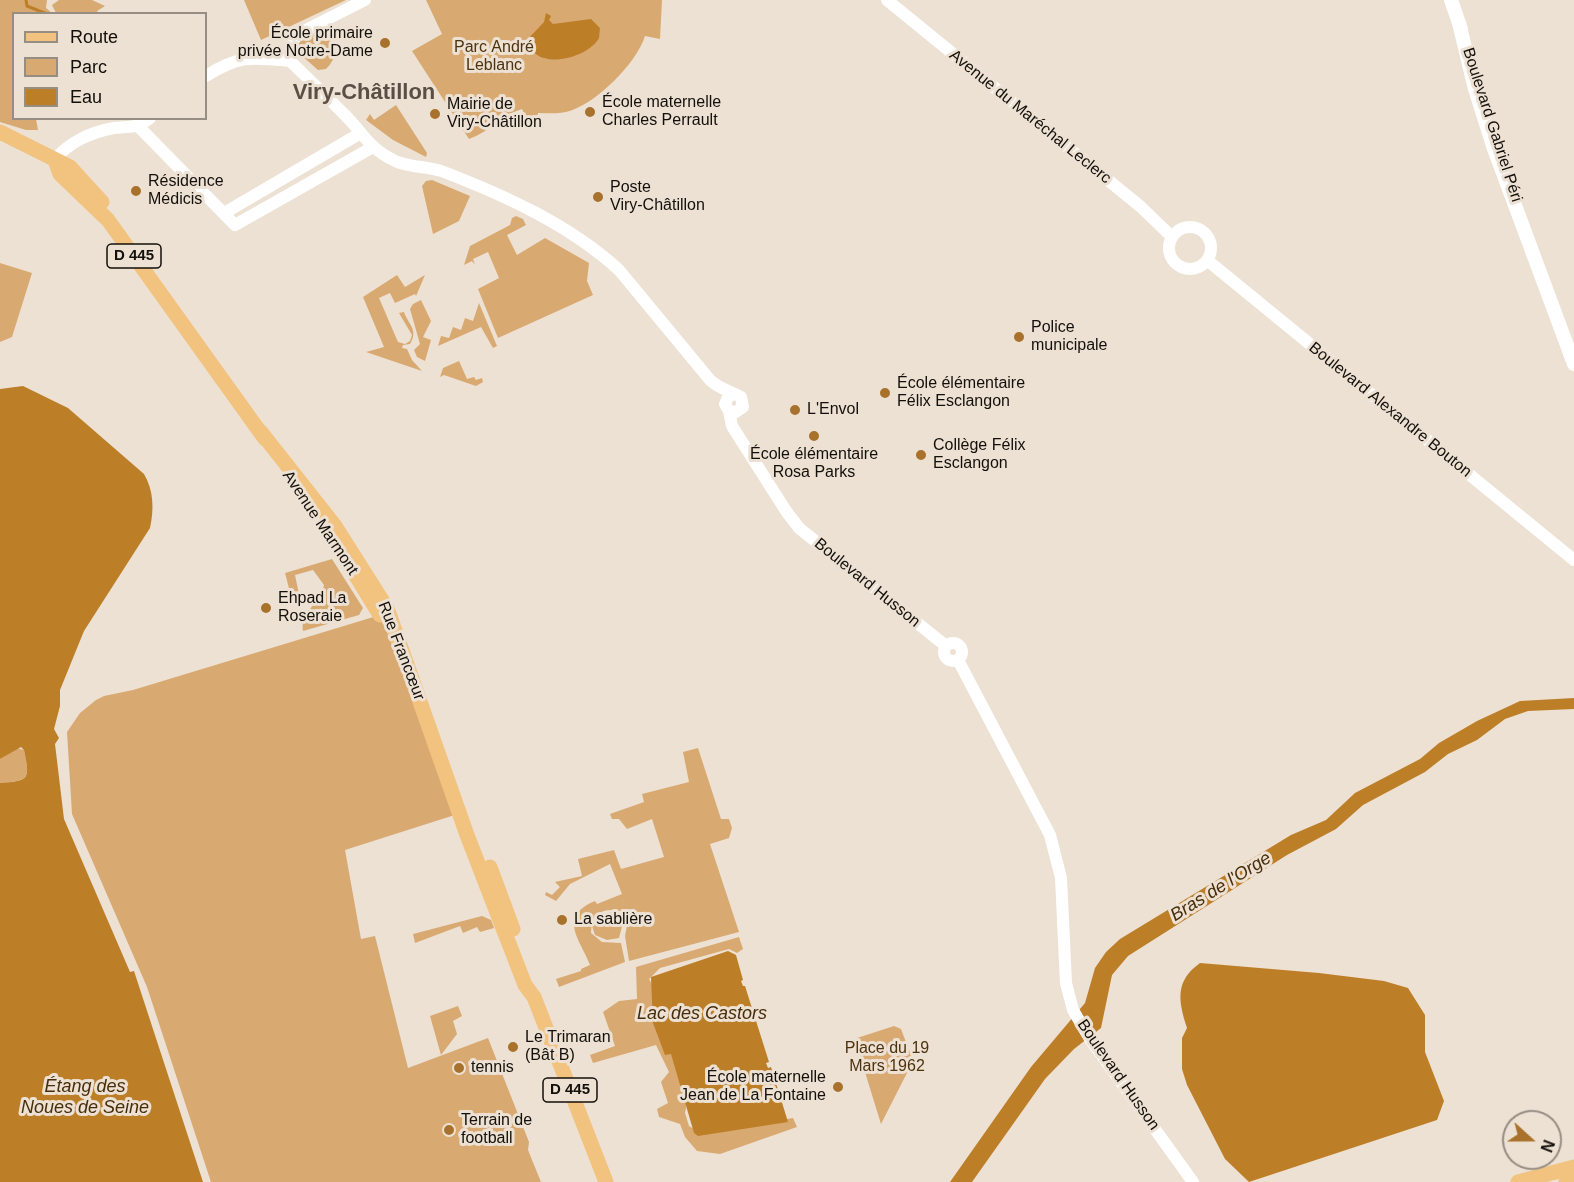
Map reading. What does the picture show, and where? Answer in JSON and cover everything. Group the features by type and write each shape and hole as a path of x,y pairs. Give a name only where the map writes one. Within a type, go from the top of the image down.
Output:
{"main road":[{"name":"Boulevard Gabriel Péri","path":"1451,0 1524,228 1574,364"},
{"name":"Avenue Marmont","path":"0,132 70,167 156,270 208,357"},
{"name":"Avenue Marmont","path":"55,160 62,181 108,220 208,357 260,431 311,511 340,550 380,615"},
{"name":"D 445","path":"62,181 77,180 93,192"},
{"name":"Avenue Marmont","path":"260,431 325,513"},
{"name":"Rue Francœur","path":"325,513 362,565 387,608 430,733"},
{"name":"Rue Francœur","path":"380,615 430,733 525,985 534,997 606,1182"},
{"path":"1550,1178 1574,1162"},
{"path":"1550,1178 1574,1167"},
{"path":"1518,1182 1574,1175"},
{"path":"1566,1182 1574,1180"}],"street":[{"path":"290,61 291,43 297,34 365,0"},
{"name":"Avenue du Maréchal Leclerc","path":"887,0 1141,207 1172,237"},
{"path":"139,127 225,212 235,225 373,147 358,134 348,118 290,61 244,58 230,61 207,75"},
{"path":"55,160 64,148 90,136 117,128 139,127 148,120"},
{"path":"225,212 358,134"},
{"name":"Boulevard Husson","path":"373,147 396,161 443,172 499,196 554,224 588,245 619,270 693,362 732,404 732,426 790,518 814,541 946,646 944,653 947,659 958,660 1050,835 1062,878 1066,983 1073,1010 1090,1039 1193,1182"},
{"path":"1190,226 1202,230 1211,246 1207,260 1197,268 1180,266 1169,252 1172,237 1183,227 1190,226"},
{"name":"Boulevard Alexandre Bouton","path":"1207,260 1574,560"}],"green space":[{"path":"0,0 47,0 46,8 51,12 12,12 12,120 36,120 38,130 26,130 0,122"},
{"path":"59,0 92,0 105,6 98,12 56,12 52,5"},
{"path":"244,0 346,0 261,40"},
{"name":"Parc André Leblanc","path":"426,0 662,0 660,39 645,36 633,58 613,82 577,108 563,113 538,113 536,123 528,123 522,109 469,139 412,51 442,34"},
{"path":"329,27 334,44 333,60 326,69 318,70 301,55 298,45 302,39"},
{"path":"396,105 427,153 426,157 393,140 366,120 370,114 374,120"},
{"path":"432,180 470,196 459,221 433,234 422,186 426,181"},
{"path":"516,216 523,219 526,225 507,235 517,255 545,238 589,263 587,281 593,295 498,338 478,289 499,278 488,252 473,259 475,265 472,261 464,265 470,246 510,225 512,218"},
{"path":"0,263 32,273 12,337 0,342"},
{"path":"397,275 405,287 425,275 416,296 415,294 395,303 390,293 379,298 398,342 405,344 410,341 412,335 399,313 404,312 412,327 413,335 410,344 403,345 402,348 407,349 412,360 422,371 366,352 384,347 363,297"},
{"path":"421,300 431,321 423,337 431,340 425,361 417,357 414,350 420,344 410,309 413,304"},
{"path":"479,303 497,346 493,348 481,327 438,346 441,336 449,338 453,327 461,330 465,318 473,321"},
{"path":"459,361 467,379 482,378 483,382 476,386 444,375 440,377 443,368"},
{"path":"332,559 363,608 359,615 303,631 304,619 324,585 313,570 295,575 299,594 291,596 285,573"},
{"path":"380,615 461,813 345,850 361,939 375,936 408,1068 488,1038 529,1142 528,1150 541,1182 211,1182 147,987 72,814 67,732 80,713 104,696 133,690"},
{"path":"17,748 24,750 26,776 17,781 0,783 0,759"},
{"path":"698,748 721,819 729,819 732,828 729,838 710,844 739,932 629,961 625,936 629,915 614,910 604,911 592,920 591,933 602,942 621,943 625,962 559,987 556,979 581,971 590,965 575,930 574,922 577,915 583,907 595,901 597,904 622,894 610,864 570,884 556,901 545,895 546,892 552,895 560,887 555,882 582,876 578,859 614,850 621,869 664,857 652,819 627,829 619,819 612,819 610,814 644,802 642,794 689,782 683,752"},
{"path":"616,912 625,915 619,938 607,940 595,935 592,926 598,916"},
{"path":"482,916 491,920 494,928 480,932 477,927 463,933 460,926 415,943 413,934"},
{"path":"739,937 743,949 737,953 729,949 660,968 649,979 656,991 687,1103 685,1113 689,1126 701,1133 793,1118 797,1127 720,1154 697,1151 685,1137 680,1124 659,1117 657,1109 668,1103 661,1082 669,1072 656,1045 593,1063 590,1055 615,1046 603,1012 619,1001 637,999 636,967"},
{"path":"458,1006 462,1016 453,1021 457,1034 441,1055 430,1016"},
{"name":"Place du 19 Mars 1962","path":"894,1026 901,1029 912,1058 910,1067 881,1124 856,1043 851,1040"}],"water":[{"path":"546,13 551,16 549,20 553,24 591,19 600,28 599,38 584,52 573,57 549,59 539,56 532,50 528,39 544,22"},
{"name":"Étang des Noues de Seine","path":"23,386 68,408 144,474 151,494 150,528 84,631 60,690 60,706 54,729 59,738 55,744 64,819 130,972 134,971 203,1182 0,1182 0,783 17,781 26,777 27,767 24,750 21,747 0,759 0,389"},
{"name":"Bras de l'Orge","path":"1574,698 1574,709 1528,711 1505,719 1477,740 1448,754 1425,772 1363,805 1336,829 1287,855 1128,956 1112,975 1101,1028 1074,1049 1045,1079 972,1182 950,1182 1031,1067 1085,1003 1095,968 1106,952 1120,939 1291,835 1326,820 1355,793 1420,759 1439,743 1477,721 1520,701"},
{"name":"Lac des Castors","path":"728,951 736,955 743,980 741,981 745,986 769,1062 766,1063 768,1068 771,1067 788,1122 698,1136 694,1133 671,1054 665,1055 653,1023 651,977"},
{"path":"1200,963 1319,973 1384,981 1408,988 1425,1015 1425,1052 1444,1101 1437,1120 1249,1182 1225,1159 1187,1085 1182,1069 1182,1038 1187,1028 1182,1009 1181,992 1186,977"}],"waterway":[{"path":"26,0 27,6 42,12"}],"place":[{"name":"École primaire privée Notre-Dame","path":"385,43"},
{"name":"École maternelle Charles Perrault","path":"590,112"},
{"name":"Mairie de Viry-Châtillon","path":"435,114"},
{"name":"Résidence Médicis","path":"136,191"},
{"name":"Poste Viry-Châtillon","path":"598,197"},
{"name":"Police municipale","path":"1019,337"},
{"name":"École élémentaire Félix Esclangon","path":"885,393"},
{"name":"L'Envol","path":"795,410"},
{"name":"École élémentaire Rosa Parks","path":"814,436"},
{"name":"Collège Félix Esclangon","path":"921,455"},
{"name":"Ehpad La Roseraie","path":"266,608"},
{"name":"La sablière","path":"562,920"},
{"name":"Le Trimaran (Bât B)","path":"513,1047"},
{"name":"tennis","path":"459,1068"},
{"name":"École maternelle Jean de La Fontaine","path":"838,1087"},
{"name":"Terrain de football","path":"449,1130"}],"district":[{"name":"Viry-Châtillon","path":"364,93"}]}
